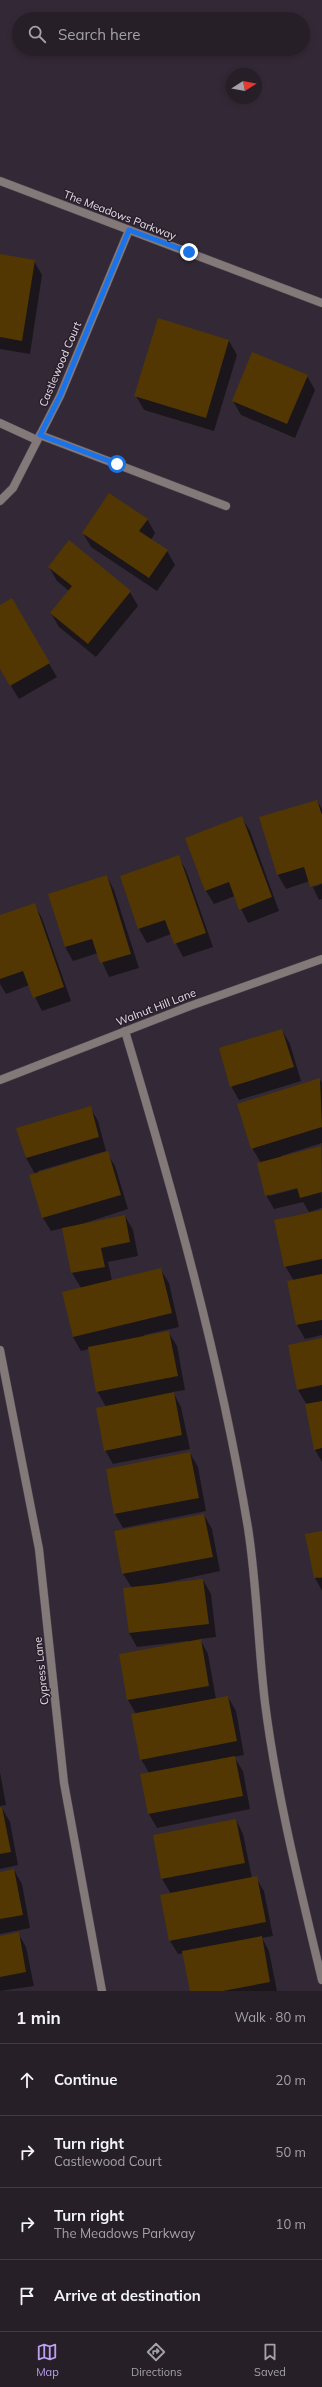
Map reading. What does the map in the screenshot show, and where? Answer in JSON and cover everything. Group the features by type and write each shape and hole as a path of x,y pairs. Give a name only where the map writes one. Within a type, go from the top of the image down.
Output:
{"street":[{"name":"The Meadows Parkway","path":"0,181 322,302"},
{"name":"Castlewood Court","path":"0,501 13,488 60,396 129,230"},
{"path":"0,423 226,506"},
{"name":"Walnut Hill Lane","path":"0,1080 125,1031 322,959"},
{"path":"125,1031 174,1197 218,1373 248,1530 266,1704 283,1815 322,1980"},
{"name":"Cypress Lane","path":"0,1350 40,1548 64,1783 102,1991"}],"building":[{"path":"0,254 35,260 22,341 0,337"},
{"path":"158,318 229,340 206,418 134,396"},
{"path":"252,352 308,375 287,424 232,401"},
{"path":"109,493 148,519 139,531 168,550 149,578 82,533"},
{"path":"69,540 131,591 88,644 50,613 72,586 48,567"},
{"path":"12,598 50,663 10,686 0,669 0,605"},
{"path":"317,800 322,815 322,883 310,887 304,867 277,875 259,817"},
{"path":"242,816 272,897 239,910 229,882 205,891 185,838"},
{"path":"179,855 206,933 174,944 165,920 138,929 120,876"},
{"path":"107,875 131,954 100,963 92,939 65,947 48,894"},
{"path":"35,903 64,987 33,998 23,971 0,979 0,915"},
{"path":"282,1029 294,1067 230,1087 219,1048"},
{"path":"320,1078 322,1127 251,1149 237,1104"},
{"path":"91,1106 99,1137 26,1158 16,1128"},
{"path":"321,1146 322,1192 300,1198 297,1188 265,1196 257,1163"},
{"path":"108,1151 121,1195 42,1218 29,1175"},
{"path":"322,1210 322,1259 284,1267 274,1220"},
{"path":"125,1215 130,1242 101,1248 105,1267 71,1273 62,1228"},
{"path":"161,1268 172,1313 73,1337 62,1292"},
{"path":"322,1274 322,1320 296,1325 287,1281"},
{"path":"169,1331 178,1376 96,1392 88,1347"},
{"path":"322,1338 322,1385 297,1390 288,1345"},
{"path":"174,1392 182,1435 104,1451 96,1408"},
{"path":"322,1401 322,1448 314,1450 305,1404"},
{"path":"190,1452 199,1498 114,1514 106,1469"},
{"path":"204,1514 213,1557 122,1574 114,1531"},
{"path":"322,1531 322,1577 314,1578 305,1534"},
{"path":"203,1579 209,1624 129,1633 123,1588"},
{"path":"201,1639 209,1686 127,1700 119,1654"},
{"path":"228,1696 237,1741 140,1760 131,1714"},
{"path":"235,1756 243,1796 148,1814 140,1774"},
{"path":"2,1807 11,1852 0,1854 0,1808"},
{"path":"236,1819 245,1863 161,1879 153,1835"},
{"path":"14,1869 23,1915 0,1919 0,1872"},
{"path":"257,1876 266,1922 169,1941 160,1895"},
{"path":"19,1932 26,1972 0,1977 0,1936"},
{"path":"262,1936 270,1982 223,1991 190,1991 182,1951"}],"route":[{"path":"117,464 40,435 60,396 129,230 189,252"}]}
